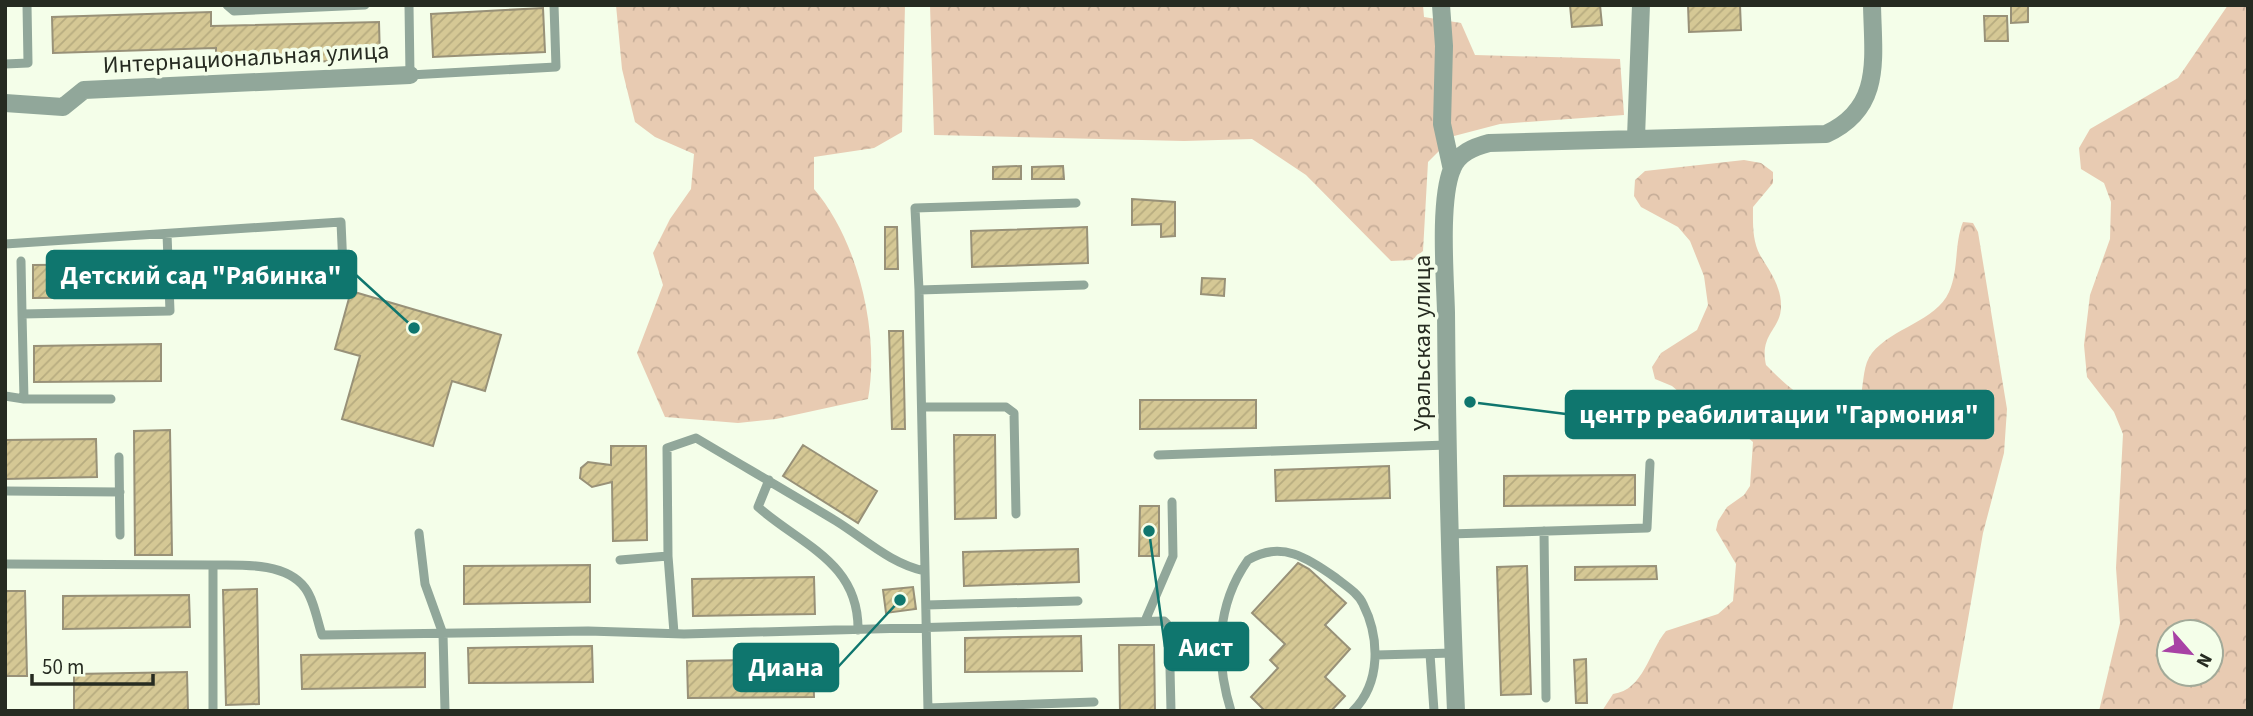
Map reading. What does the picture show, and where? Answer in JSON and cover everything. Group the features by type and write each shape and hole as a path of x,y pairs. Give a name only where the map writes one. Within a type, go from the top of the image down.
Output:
{"street":[{"path":"1441,5 1444,46 1442,124 1452,170"},
{"path":"1636,137 1641,5"},
{"path":"1452,170 1459,158 1471,148 1489,143 1826,134 1854,117 1870,87 1872,5"},
{"name":"Интернациональная улица","path":"5,103 63,107 84,90 411,75"},
{"name":"Уральская улица","path":"1452,170 1446,209 1447,445 1456,711"}],"lane":[{"path":"5,64 28,63 27,5"},
{"path":"227,5 234,10 365,5"},
{"path":"409,5 411,75 556,68 554,5"},
{"path":"1076,203 915,208 923,407 928,709 1094,702"},
{"path":"5,244 341,222 343,267"},
{"path":"22,314 170,311 167,234"},
{"path":"21,261 24,399"},
{"path":"919,290 1084,285"},
{"path":"5,396 24,399 111,399"},
{"path":"923,407 1006,407 1014,413 1016,514"},
{"path":"674,634 668,556 667,448 696,438 893,560 925,571"},
{"path":"1158,455 1447,445"},
{"path":"119,457 120,535"},
{"path":"1449,534 1647,528 1650,463"},
{"path":"769,481 758,507 832,562 856,600 858,629"},
{"path":"5,491 120,492"},
{"path":"1145,621 1173,556 1172,502"},
{"path":"1544,531 1546,698"},
{"path":"419,533 425,584 443,634 445,711"},
{"path":"1231,711 1224,688 1221,654 1225,605 1248,559 1256,554 1285,551 1302,555 1356,593 1367,612 1376,655 1367,691 1353,711"},
{"path":"620,561 668,556"},
{"path":"5,564 213,565 269,568 296,578 306,590 322,635 588,631 674,634 1164,621 1169,626 1171,711"},
{"path":"213,565 213,711"},
{"path":"926,605 1078,601"},
{"path":"1376,655 1454,653"},
{"path":"1430,654 1434,711"}],"green space":[{"path":"616,5 905,5 902,132 874,148 814,157 814,189 843,234 862,288 871,346 868,399 776,419 738,423 665,417 637,353 663,285 653,253 670,219 691,189 694,154 655,137 635,122 622,69"},
{"path":"930,5 1423,5 1424,17 1461,23 1475,55 1620,59 1624,115 1500,124 1454,136 1428,162 1423,251 1412,260 1391,261 1306,175 1252,139 1184,141 934,135"},
{"path":"2228,5 2248,5 2248,711 2099,711 2120,623 2116,568 2123,434 2114,412 2087,377 2084,345 2090,295 2110,239 2111,202 2104,183 2081,169 2079,148 2090,129 2178,78"},
{"path":"1744,160 1761,163 1773,172 1773,183 1753,207 1756,243 1774,278 1781,305 1778,320 1766,346 1766,365 1800,395 1821,406 1842,406 1861,395 1865,367 1872,353 1891,337 1934,310 1949,292 1963,222 1973,223 1978,232 2007,409 2004,453 1983,533 1952,711 1602,711 1613,694 1623,691 1639,678 1666,631 1718,614 1733,601 1736,564 1716,530 1727,507 1744,495 1750,486 1753,442 1739,430 1715,433 1704,429 1694,405 1672,386 1655,379 1652,367 1661,353 1697,330 1708,305 1704,276 1690,241 1678,227 1641,207 1634,196 1635,180 1645,171"}],"building":[{"path":"1570,5 1600,5 1602,25 1572,27"},
{"path":"1688,5 1740,5 1741,30 1689,32"},
{"path":"2011,5 2028,5 2028,22 2011,23"},
{"path":"543,8 545,52 433,57 431,14"},
{"path":"211,12 211,26 379,22 380,60 216,64 216,48 53,53 52,17"},
{"path":"1984,16 2007,16 2008,41 1985,41"},
{"path":"1021,166 1021,179 993,179 993,167"},
{"path":"1063,166 1064,179 1032,179 1032,167"},
{"path":"1132,199 1175,202 1175,236 1161,237 1161,224 1132,225"},
{"path":"885,227 897,227 898,269 885,269"},
{"path":"1087,227 1088,263 972,267 971,231"},
{"path":"150,264 151,297 33,298 33,265"},
{"path":"1202,278 1225,279 1224,296 1201,294"},
{"path":"351,291 501,335 485,391 452,381 433,446 342,419 360,356 335,349"},
{"path":"889,331 903,331 905,429 892,429"},
{"path":"161,344 161,381 34,382 34,346"},
{"path":"1140,400 1256,400 1256,428 1140,429"},
{"path":"170,430 172,555 135,555 134,431"},
{"path":"954,435 995,435 996,518 955,519"},
{"path":"96,439 97,477 5,479 5,440"},
{"path":"803,445 877,491 858,523 783,476"},
{"path":"611,446 646,446 647,540 613,541 612,482 592,487 580,478 581,468 588,462 611,465"},
{"path":"1389,466 1390,498 1276,501 1275,470"},
{"path":"1635,475 1635,505 1504,506 1504,476"},
{"path":"1140,506 1159,506 1159,556 1139,556"},
{"path":"1078,549 1079,582 964,586 963,552"},
{"path":"1298,563 1309,569 1346,603 1325,625 1350,649 1325,677 1345,696 1331,711 1265,711 1251,697 1278,668 1270,660 1285,644 1252,613"},
{"path":"590,565 590,602 464,604 464,566"},
{"path":"1527,566 1531,694 1501,695 1497,567"},
{"path":"1656,566 1657,579 1575,580 1575,567"},
{"path":"814,577 815,614 693,616 692,579"},
{"path":"913,587 916,609 886,613 883,590"},
{"path":"257,589 259,704 226,705 223,590"},
{"path":"5,591 25,591 27,676 5,676"},
{"path":"189,595 190,627 63,629 63,596"},
{"path":"1081,636 1082,671 965,672 965,638"},
{"path":"1119,645 1154,645 1155,711 1120,711"},
{"path":"592,646 593,682 469,683 468,648"},
{"path":"425,653 425,687 302,689 301,655"},
{"path":"813,659 814,697 688,698 687,661"},
{"path":"1586,659 1587,703 1576,703 1574,660"},
{"path":"187,672 188,711 74,711 74,674"}],"place":[{"name":"Детский сад \"Рябинка\"","path":"414,328"},
{"name":"центр реабилитации \"Гармония\"","path":"1470,402"},
{"name":"Аист","path":"1149,531"},
{"name":"Диана","path":"900,600"}]}
